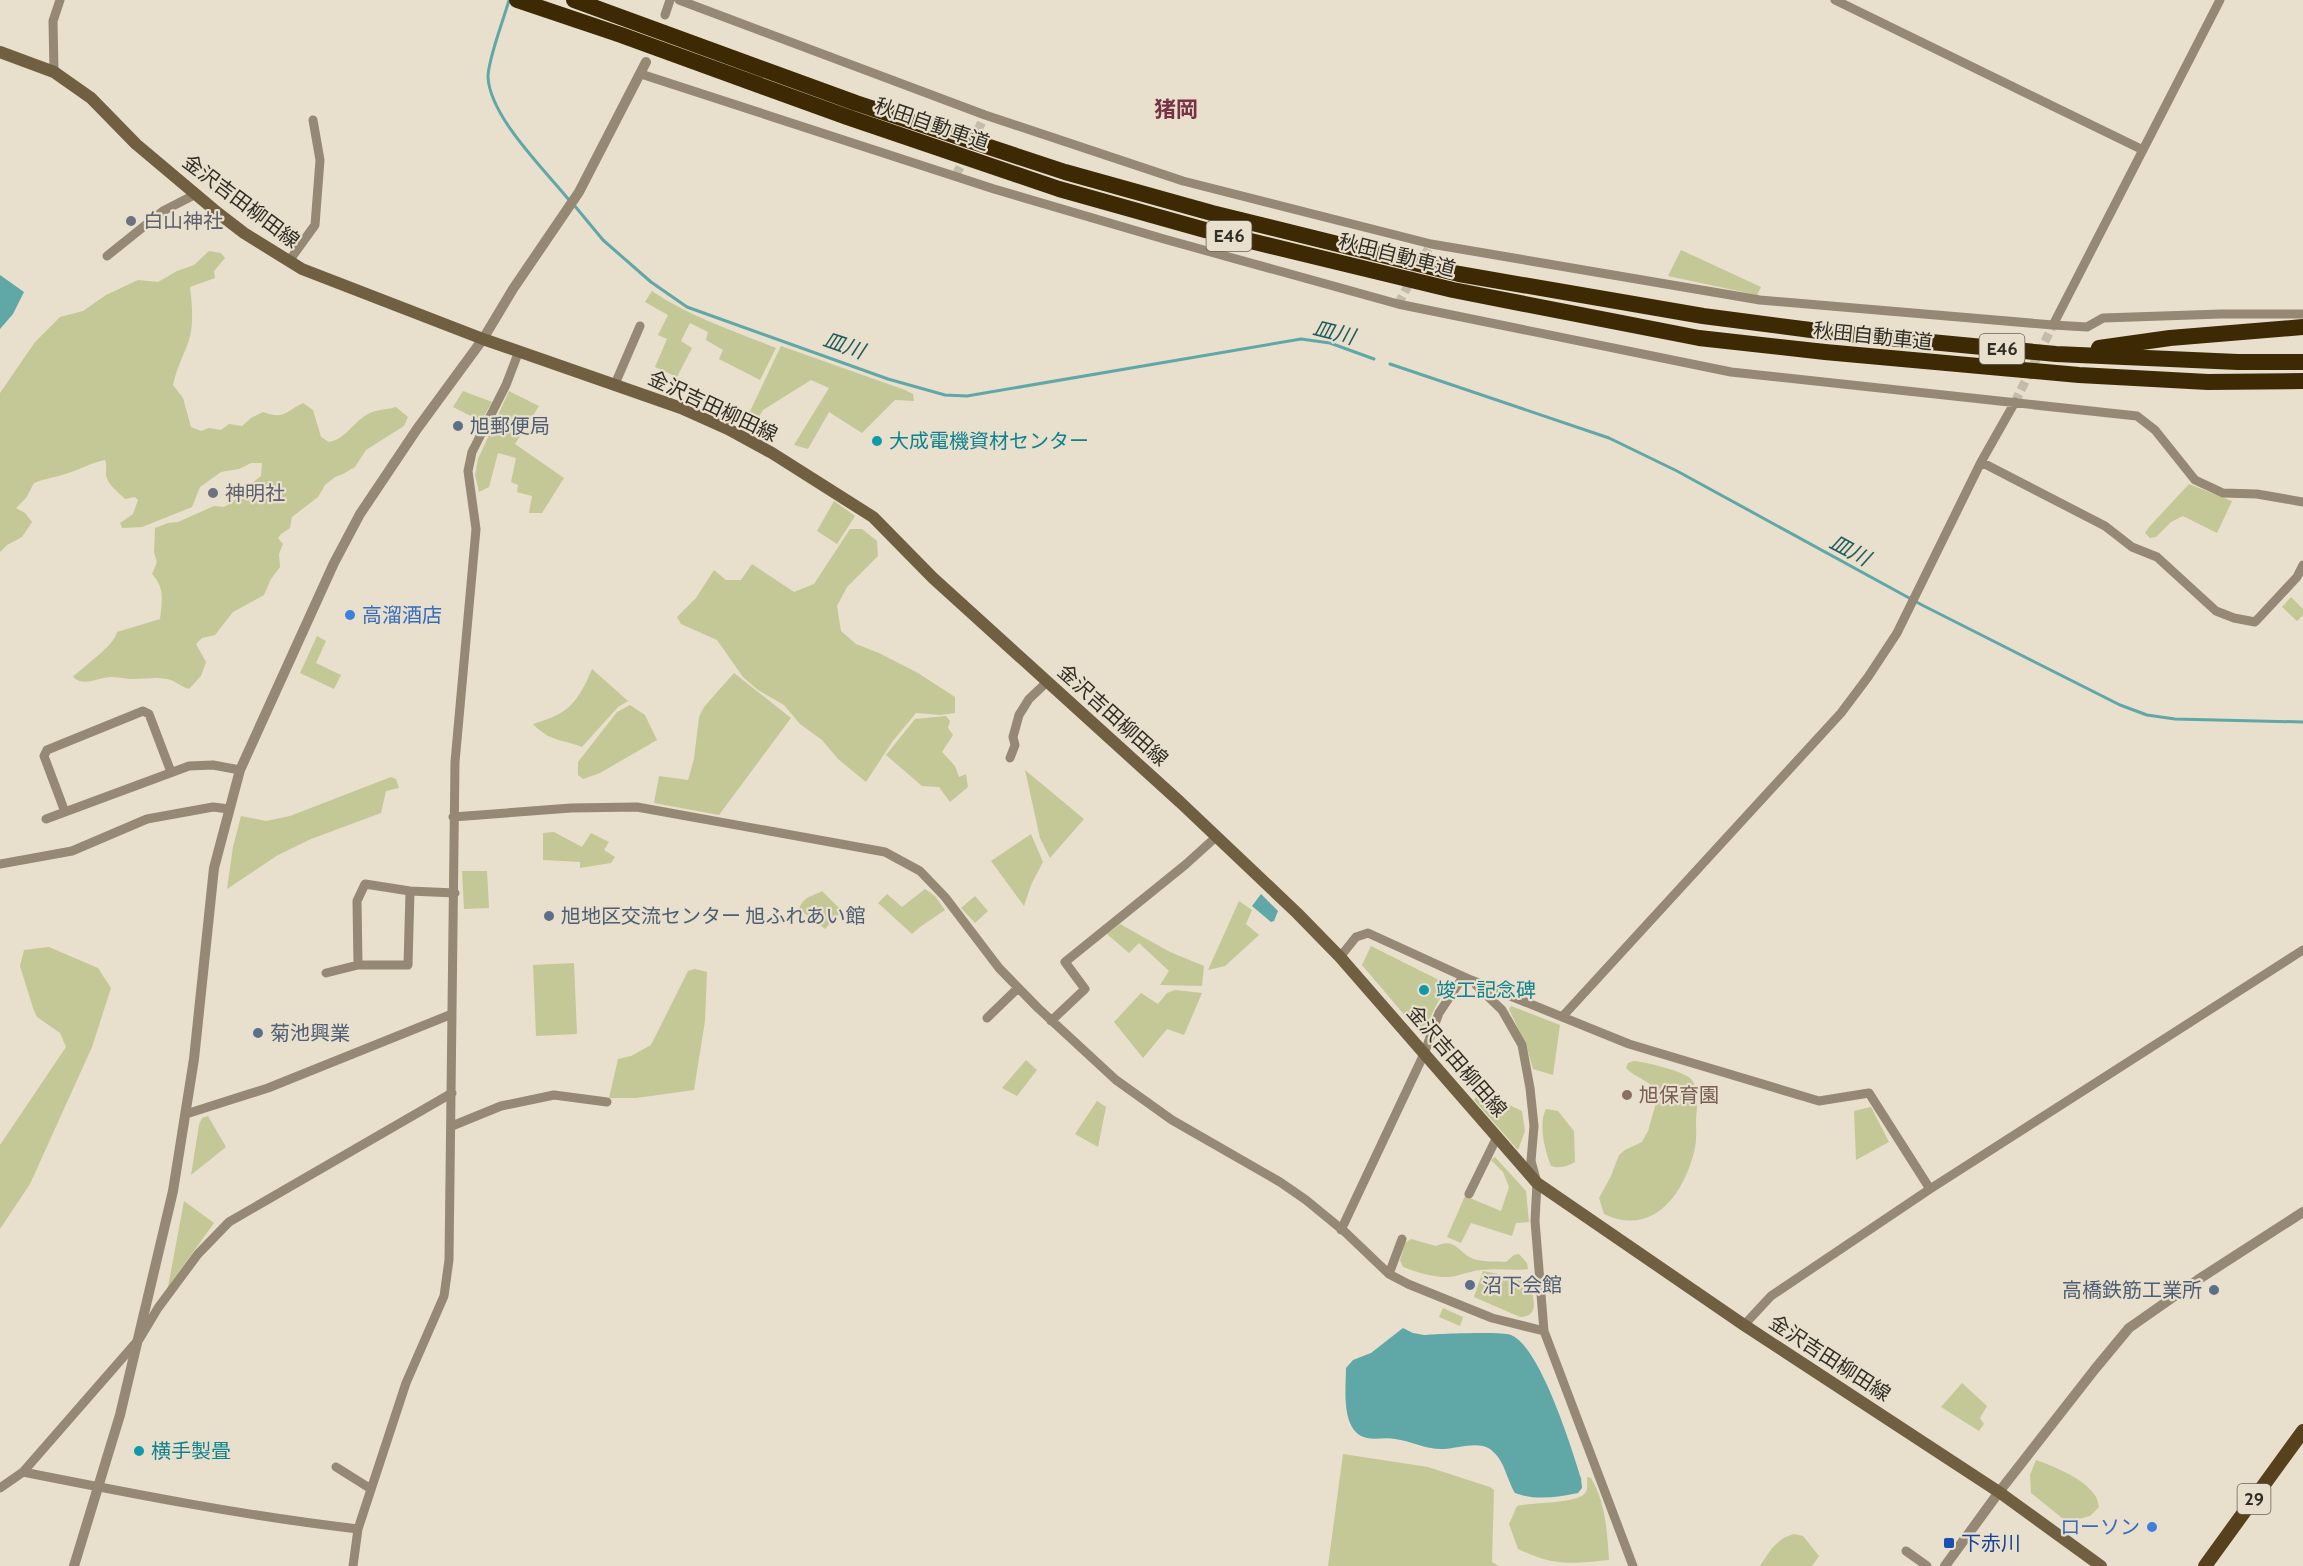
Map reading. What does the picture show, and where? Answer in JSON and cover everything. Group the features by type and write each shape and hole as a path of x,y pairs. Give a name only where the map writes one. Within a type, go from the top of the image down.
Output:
{"highway":[{"name":"秋田自動車道","path":"517,0 610,31 847,117 1059,189 1205,230 1453,291 1699,338 1968,366 2208,382 2303,381"},
{"name":"秋田自動車道","path":"574,0 856,103 1065,172 1212,213 1459,274 1714,318 1837,333 2056,354 2238,362 2303,362"},
{"path":"2056,354 2170,338 2303,327"},
{"path":"2208,382 2303,391"}],"main road":[{"name":"金沢吉田柳田線","path":"0,52 54,72 91,98 136,144 196,194 244,233 289,261 344,286 483,339 681,408 728,429 772,453 873,517 933,578 1216,837 1340,957 1537,1183 1744,1325 1999,1492 2101,1566"},
{"name":"29","path":"2205,1566 2303,1431"}],"street":[{"path":"54,72 53,21 60,0"},
{"path":"665,15 670,0"},
{"path":"679,0 985,115 1183,181 1431,244 1760,300 2053,325 2087,327 2103,318 2303,314"},
{"path":"1835,0 2143,150"},
{"path":"2053,325 2220,0"},
{"path":"74,1566 99,1487 140,1338 173,1191 194,1059 214,868 240,770 334,564 360,514 417,429 483,339 513,289 579,192 646,62"},
{"path":"641,74 994,189 1398,304 1731,372 2137,416 2156,430 2195,480 2223,493 2257,494 2303,502"},
{"path":"289,261 315,225 320,160 313,120"},
{"path":"107,256 163,210 196,194"},
{"path":"615,384 640,326"},
{"path":"353,1566 358,1529 406,1383 444,1296 449,1260 455,762 464,639 476,529 468,471 472,452 506,385 519,351"},
{"path":"1562,1017 1841,713 1868,677 1891,641 1981,462 2015,402"},
{"path":"1981,462 2105,526 2132,547 2157,557 2216,610 2234,618 2255,622 2296,577 2303,565"},
{"path":"1010,758 1015,745 1015,729 1019,716 1029,699 1047,682"},
{"path":"65,812 44,756 47,750 142,711 149,714 171,772"},
{"path":"46,819 189,766 213,765 240,770"},
{"path":"0,864 72,851 147,819 213,807 228,809"},
{"path":"453,817 571,808 637,807 885,852 920,871 945,897 999,968 1051,1021 1116,1080 1172,1120 1280,1182 1306,1200 1389,1274 1492,1318 1544,1331"},
{"path":"1051,1021 1085,990 1065,963 1216,837"},
{"path":"358,964 357,901 366,884 410,891 455,893"},
{"path":"326,974 358,964 408,966 410,891"},
{"path":"1340,957 1356,937 1368,933 1467,978 1629,1044 1819,1101 1869,1094 1930,1189"},
{"path":"1744,1325 1771,1296 1930,1189 2303,950"},
{"path":"1341,1230 1424,1054 1439,1013 1467,978"},
{"path":"1467,978 1502,1010 1522,1045 1534,1126 1532,1161 1537,1183 1535,1221 1544,1331 1633,1566"},
{"path":"987,1018 1018,988"},
{"path":"186,1114 268,1088 452,1014"},
{"path":"0,1488 23,1472 140,1338 158,1308 198,1254 229,1222 452,1093"},
{"path":"452,1126 501,1106 554,1095 607,1102"},
{"path":"1469,1194 1497,1137"},
{"path":"1945,1566 1999,1492 2129,1328 2199,1279 2303,1212"},
{"path":"1389,1274 1402,1239"},
{"path":"336,1467 371,1489"},
{"path":"23,1472 251,1515 358,1529"},
{"path":"1906,1551 1927,1566"}],"green space":[{"path":"1681,250 1761,287 1757,295 1668,276"},
{"path":"209,251 221,253 225,258 214,271 215,278 190,287 191,334 173,385 183,398 191,427 201,431 209,428 221,430 229,424 242,426 263,412 280,415 303,403 313,410 321,437 329,442 345,434 363,417 375,411 396,407 408,417 404,426 366,450 355,467 335,477 325,485 318,497 292,517 290,528 278,538 283,544 279,554 280,567 271,579 264,595 233,612 215,635 202,638 196,644 206,662 201,676 189,689 163,678 110,677 91,681 77,680 73,677 111,643 117,632 160,619 161,589 152,574 157,562 154,552 155,528 178,522 214,506 224,507 233,502 242,491 261,476 262,463 251,463 239,469 221,472 200,487 192,507 142,527 122,528 120,523 133,514 138,500 135,497 125,499 111,485 106,475 105,460 34,483 26,498 16,508 25,513 32,522 22,537 7,545 0,552 0,393 35,342 60,317 83,311 106,295 138,280 158,282 177,271 194,265"},
{"path":"652,291 697,316 776,348 760,380 719,359 723,350 706,340 708,332 690,323 681,341 692,348 677,377 655,367 667,339 658,335 668,315 645,302"},
{"path":"781,346 905,390 913,394 914,401 895,400 862,433 829,412 808,449 794,445 829,388 811,380 763,410 752,428 743,426"},
{"path":"463,391 492,402 481,421 453,407"},
{"path":"509,391 539,406 515,444 564,478 542,513 529,513 532,496 517,492 518,485 511,482 516,458 498,453 489,487 479,492 475,475 478,459"},
{"path":"2189,484 2232,501 2217,533 2183,516 2171,522 2156,537 2150,538 2145,533 2149,527"},
{"path":"834,501 855,516 837,544 817,531"},
{"path":"850,529 862,529 877,541 878,556 847,587 837,606 841,631 856,644 918,673 955,697 955,713 940,715 916,713 892,742 866,782 838,759 822,740 800,724 784,705 758,690 743,677 717,640 681,624 677,617 696,598 714,570 726,580 741,580 752,564 794,592 814,584"},
{"path":"2291,597 2303,609 2303,615 2297,621 2282,607"},
{"path":"317,636 326,641 316,663 341,675 334,689 300,673"},
{"path":"592,669 628,701 618,707 582,747 551,737 539,730 533,724 555,716 571,705 582,690"},
{"path":"734,673 791,718 719,815 654,803 659,776 688,780 694,759 699,717 704,707"},
{"path":"630,705 645,715 657,740 600,773 583,779 578,775 578,762 617,712"},
{"path":"946,716 950,721 948,728 953,735 942,752 955,766 959,777 966,774 968,787 950,802 939,787 922,786 886,755 915,719"},
{"path":"1025,770 1084,819 1050,858 1040,838"},
{"path":"391,777 396,779 399,788 386,791 381,813 311,839 278,855 227,889 233,847 241,816 266,821 290,816"},
{"path":"554,832 582,847 591,833 609,842 604,850 615,857 611,863 580,868 580,862 543,860 543,833"},
{"path":"1031,834 1043,862 1031,885 1024,906 991,861"},
{"path":"462,871 487,871 489,908 464,909"},
{"path":"925,889 935,896 945,910 912,934 878,903 887,894 902,907"},
{"path":"822,891 842,911 825,929 799,909 806,899"},
{"path":"975,896 988,911 975,923 961,908"},
{"path":"1239,901 1252,910 1246,924 1259,935 1225,966 1208,970"},
{"path":"1120,924 1170,952 1204,966 1202,986 1160,985 1169,971 1139,943 1129,953 1107,934"},
{"path":"1371,946 1447,984 1428,1022 1418,1031 1362,965"},
{"path":"49,947 98,968 111,988 92,1047 30,1184 0,1229 0,1145 66,1047 60,1033 37,1017 20,966 24,950"},
{"path":"574,963 577,1034 536,1036 533,965"},
{"path":"695,969 707,972 705,1021 694,1090 636,1098 609,1098 618,1059 631,1056 651,1045 688,971"},
{"path":"1175,990 1202,993 1184,1035 1167,1029 1143,1058 1114,1022 1141,993 1158,1004 1167,993"},
{"path":"1511,1006 1560,1025 1553,1075 1533,1069 1527,1048 1509,1009"},
{"path":"1026,1060 1037,1070 1017,1096 1002,1088"},
{"path":"1634,1061 1673,1070 1691,1079 1697,1099 1696,1140 1689,1168 1682,1183 1663,1208 1651,1216 1637,1220 1621,1220 1604,1214 1599,1198 1619,1155 1642,1142 1648,1131 1657,1099 1650,1084 1626,1068 1628,1063"},
{"path":"1479,1091 1522,1111 1525,1131 1518,1150 1474,1100"},
{"path":"1097,1101 1106,1107 1098,1147 1075,1134"},
{"path":"1871,1107 1889,1142 1856,1160 1854,1111"},
{"path":"1546,1109 1558,1111 1574,1131 1575,1162 1567,1166 1551,1166 1542,1130"},
{"path":"208,1116 226,1147 191,1175 199,1125 202,1118"},
{"path":"1495,1157 1526,1191 1529,1222 1516,1223 1512,1236 1471,1223 1461,1243 1447,1237 1465,1196 1501,1211 1509,1187 1503,1172 1491,1160"},
{"path":"184,1201 214,1223 168,1287"},
{"path":"1411,1239 1436,1246 1449,1243 1471,1258 1480,1261 1506,1262 1519,1254 1527,1263 1528,1269 1481,1270 1449,1277 1426,1274 1403,1267 1400,1260 1405,1243"},
{"path":"1483,1271 1529,1280 1534,1304 1531,1313 1520,1317 1474,1297"},
{"path":"1443,1308 1463,1317 1460,1326 1439,1317"},
{"path":"1962,1383 1987,1406 1980,1418 1984,1424 1979,1431 1941,1407"},
{"path":"1343,1454 1428,1467 1490,1487 1494,1490 1492,1562 1499,1566 1328,1566"},
{"path":"2036,1460 2059,1469 2083,1483 2095,1495 2099,1507 2090,1516 2067,1522 2031,1493 2030,1475"},
{"path":"1587,1477 1591,1478 1603,1508 1609,1560 1552,1561 1518,1549 1509,1524 1517,1506 1575,1499 1586,1492"},
{"path":"1794,1534 1803,1536 1819,1556 1812,1566 1760,1566 1778,1542"}],"water":[{"path":"0,275 24,292 13,314 0,329"},
{"path":"1261,894 1278,911 1274,921 1271,922 1252,906"},
{"path":"1403,1328 1424,1335 1505,1334 1511,1335 1522,1343 1544,1377 1563,1423 1581,1478 1582,1488 1578,1493 1538,1498 1515,1493 1499,1458 1490,1449 1480,1445 1438,1449 1395,1439 1367,1438 1358,1434 1352,1427 1346,1408 1346,1368 1353,1360 1371,1353"}],"waterway":[{"name":"皿川","path":"509,0 489,69 491,92 498,109 520,142 569,200"},
{"name":"皿川","path":"574,205 603,240 651,282 687,307 888,379 945,395 967,396 1301,339 1330,343 1374,359"},
{"name":"皿川","path":"1390,364 1609,438 1677,471 1922,605 2120,705 2147,715 2175,719 2303,722"}],"tunnel":[{"path":"972,143 985,115"},
{"path":"956,175 966,155"},
{"path":"1398,304 1431,244"},
{"path":"2015,402 2053,325"}],"place":[{"name":"白山神社","path":"131,221"},
{"name":"旭郵便局","path":"458,426"},
{"name":"大成電機資材センター","path":"877,441"},
{"name":"神明社","path":"213,493"},
{"name":"高溜酒店","path":"350,615"},
{"name":"旭地区交流センター 旭ふれあい館","path":"549,916"},
{"name":"竣工記念碑","path":"1424,990"},
{"name":"菊池興業","path":"258,1033"},
{"name":"旭保育園","path":"1627,1095"},
{"name":"沼下会館","path":"1470,1285"},
{"name":"高橋鉄筋工業所","path":"2214,1290"},
{"name":"横手製畳","path":"139,1451"},
{"name":"ローソン","path":"2152,1527"},
{"name":"下赤川","path":"1949,1543"}],"district":[{"name":"猪岡","path":"1176,109"}]}
